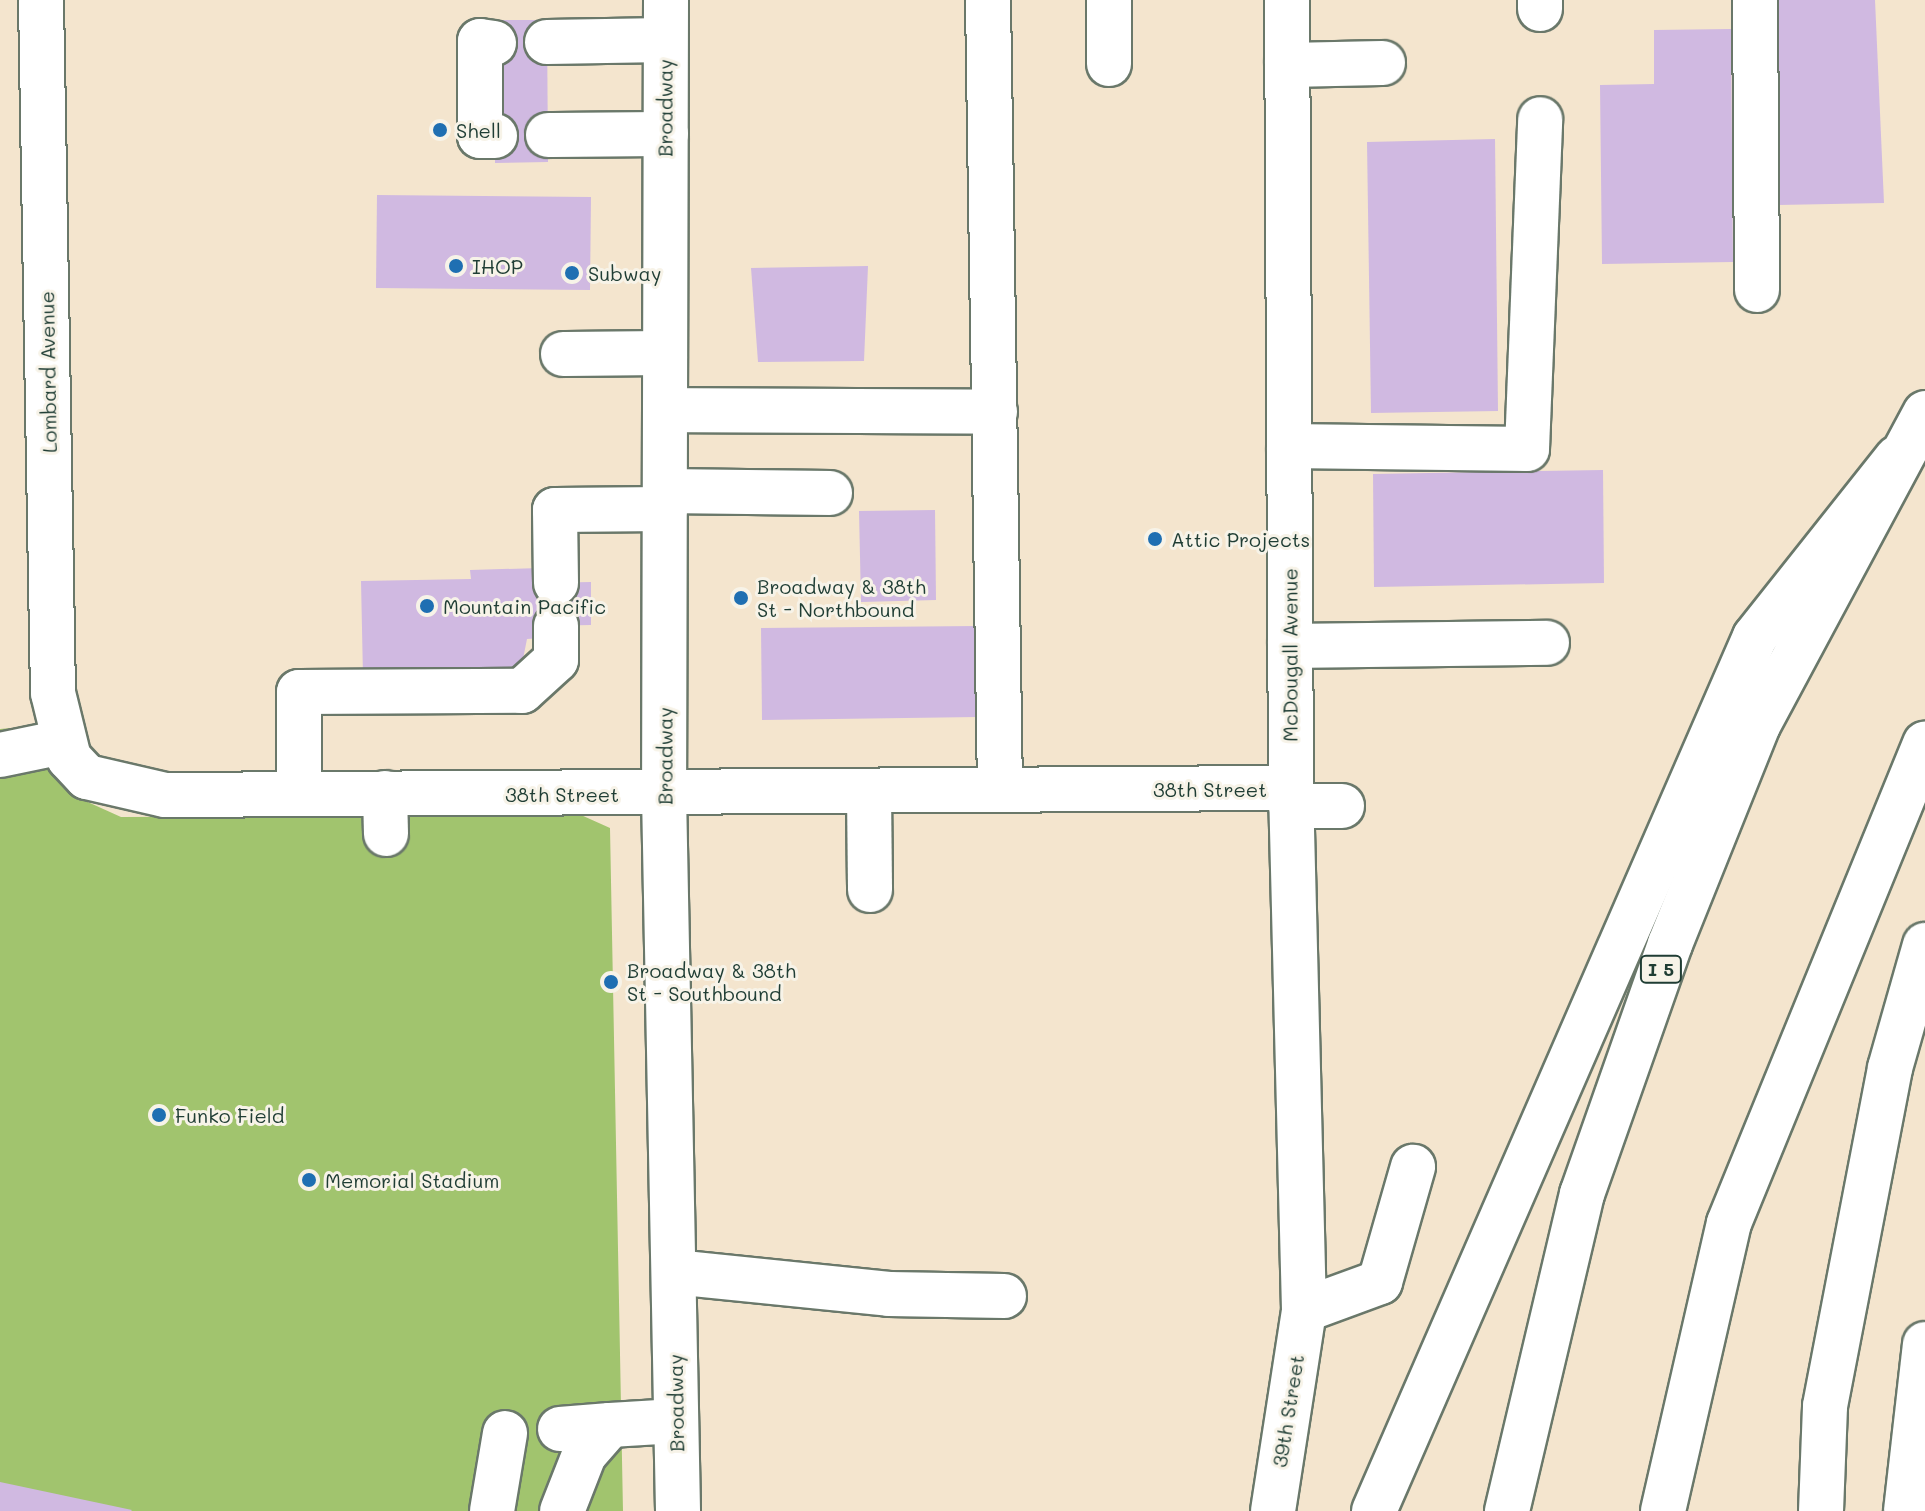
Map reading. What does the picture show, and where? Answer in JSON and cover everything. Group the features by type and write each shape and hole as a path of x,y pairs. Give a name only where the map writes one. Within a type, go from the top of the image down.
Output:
{"main road":[{"name":"Lombard Avenue","path":"41,0 53,693 63,742"},
{"path":"988,0 1000,790"},
{"path":"1109,0 1109,64"},
{"name":"McDougall Avenue","path":"1287,0 1291,797 1304,1310"},
{"path":"1755,0 1757,290"},
{"path":"547,42 666,20"},
{"name":"Broadway","path":"666,20 664,794 678,1511"},
{"path":"494,43 480,41 480,136 495,136"},
{"path":"1287,65 1383,63"},
{"path":"1289,446 1527,449 1540,119"},
{"path":"548,135 666,134"},
{"path":"563,354 665,353"},
{"path":"665,410 995,412"},
{"name":"I 5","path":"1507,1511 1582,1194 1670,944 1758,725 1897,458 1925,413"},
{"path":"1374,1511 1755,637 1897,458"},
{"path":"556,583 555,510 665,500 830,493"},
{"path":"299,793 299,692 522,691 556,660 556,626"},
{"path":"1290,646 1547,643"},
{"path":"0,755 63,742"},
{"name":"38th Street","path":"63,742 76,769 122,788 165,795 299,793 386,814 664,794 1000,790 1291,797 1342,806"},
{"path":"1663,1511 1729,1223 1925,744"},
{"path":"869,792 870,890"},
{"path":"1821,1511 1825,1406 1890,1068 1925,945"},
{"path":"1304,1310 1380,1282 1413,1167"},
{"path":"674,1272 889,1294 1004,1296"},
{"name":"39th Street","path":"1273,1511 1304,1310"},
{"path":"1906,1511 1925,1344"},
{"path":"560,1429 676,1421"},
{"path":"562,1511 584,1455 610,1425"},
{"path":"492,1511 505,1433"}],"green space":[{"name":"Memorial Stadium","path":"33,726 44,762 70,794 121,817 581,815 610,828 623,1511 0,1511 0,729"}],"building":[{"path":"1772,0 1875,0 1884,203 1774,205"},
{"path":"494,20 547,20 548,162 495,163"},
{"path":"1731,29 1733,262 1602,264 1600,85 1654,84 1654,30"},
{"path":"1495,139 1498,411 1371,413 1367,142"},
{"path":"377,195 591,197 590,290 376,288"},
{"path":"868,266 864,361 758,362 751,268"},
{"path":"1603,470 1604,583 1374,587 1373,474"},
{"path":"935,510 936,600 861,602 859,511"},
{"path":"540,568 540,583 591,582 591,625 541,626 541,638 527,639 520,674 363,677 361,581 471,579 470,570"},
{"path":"976,626 977,717 762,720 761,628"},
{"path":"0,1482 132,1510 0,1511"}],"place":[{"name":"Shell","path":"440,130"},
{"name":"IHOP","path":"456,266"},
{"name":"Subway","path":"572,273"},
{"name":"Attic Projects","path":"1155,539"},
{"name":"Broadway & 38th St - Northbound","path":"741,598"},
{"name":"Mountain Pacific","path":"427,606"},
{"name":"Broadway & 38th St - Southbound","path":"611,982"},
{"name":"Funko Field","path":"159,1115"},
{"name":"Memorial Stadium","path":"309,1180"}]}
